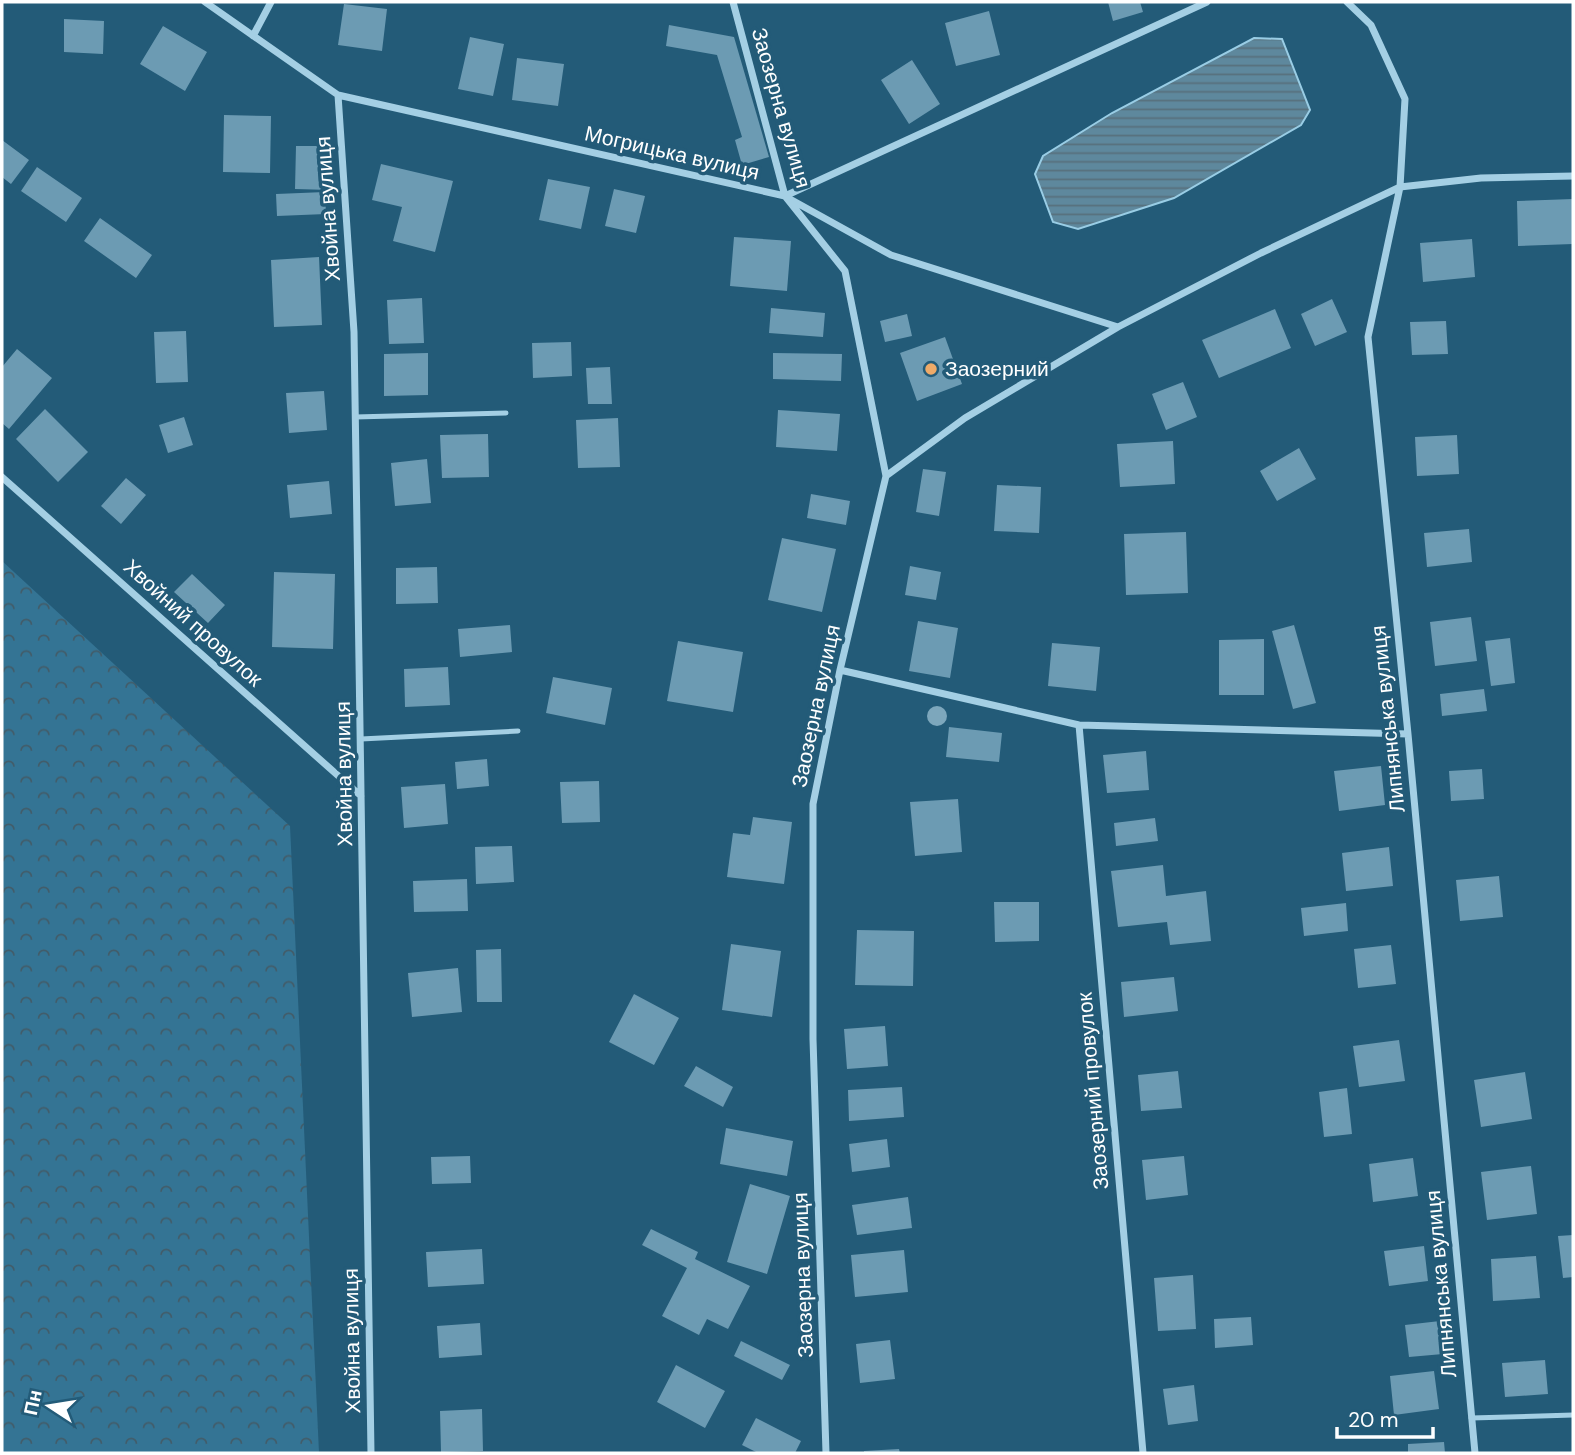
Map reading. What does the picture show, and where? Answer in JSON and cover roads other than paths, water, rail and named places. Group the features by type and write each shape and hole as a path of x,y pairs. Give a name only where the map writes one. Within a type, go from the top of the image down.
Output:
{"street":[{"name":"Могрицька вулиця","path":"205,2 338,95 785,196 1207,2"},
{"path":"253,36 271,2"},
{"name":"Заозерна вулиця","path":"733,2 785,196 845,271 886,477 840,670 813,804 813,1039 826,1453"},
{"name":"Липнянська вулиця","path":"1347,2 1371,25 1405,99 1400,187 1368,337 1475,1453"},
{"name":"Хвойна вулиця","path":"338,95 354,331 371,1453"},
{"path":"886,477 965,418 1118,327 1261,253 1400,187 1481,178 1573,176"},
{"path":"785,196 891,255 1118,327"},
{"name":"Хвойний провулок","path":"2,477 361,796"},
{"path":"840,670 1079,725 1408,734"},
{"name":"Заозерний провулок","path":"1079,725 1143,1453"}],"lane":[{"path":"355,417 506,413"},
{"path":"361,739 518,731"},
{"path":"1471,1418 1573,1415"}],"place":[{"name":"Заозерний","path":"931,369"}]}
